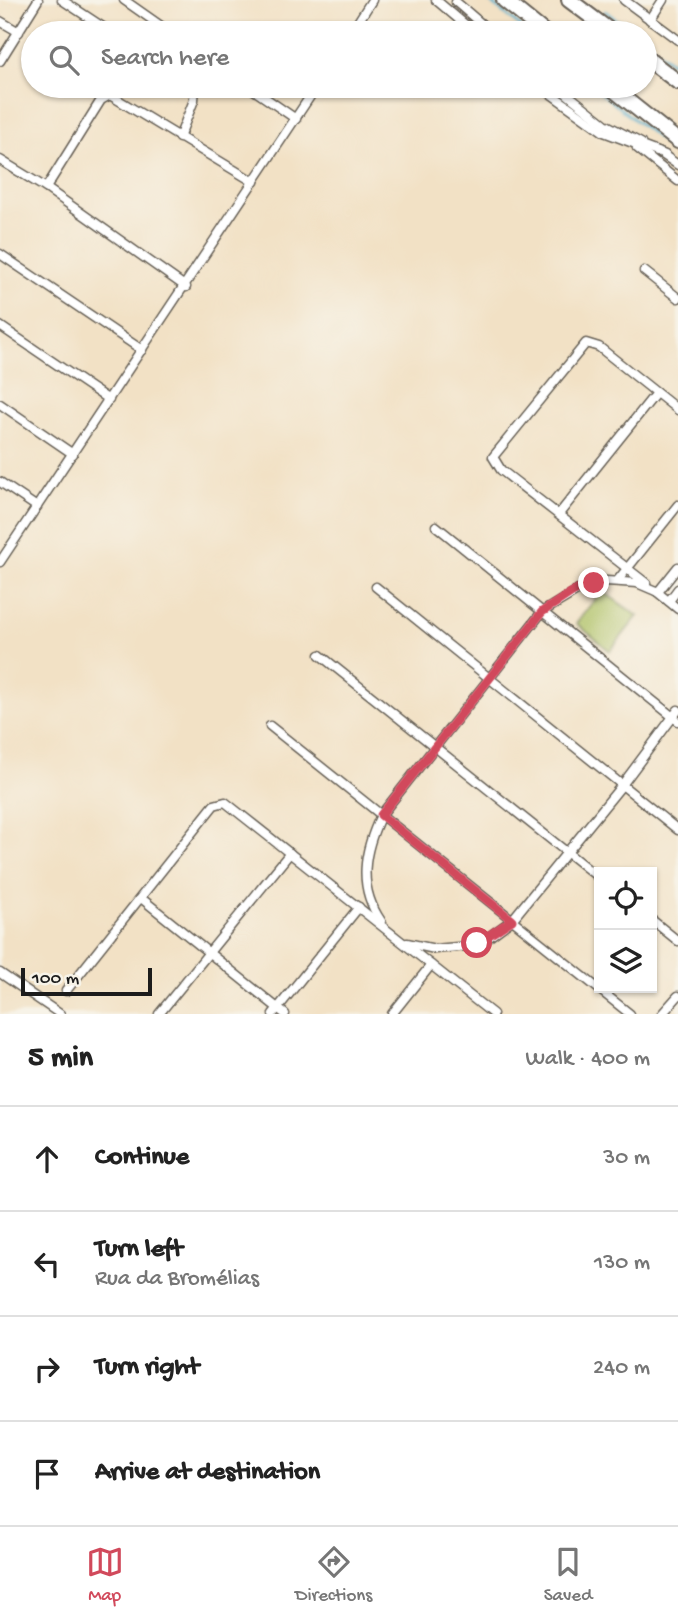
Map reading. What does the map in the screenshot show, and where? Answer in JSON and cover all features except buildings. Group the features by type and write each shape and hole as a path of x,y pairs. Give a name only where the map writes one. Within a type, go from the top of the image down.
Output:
{"highway":[{"path":"504,0 530,21"},
{"path":"576,2 599,21"},
{"path":"657,66 678,82"},
{"path":"624,98 678,141"}],"street":[{"path":"26,21 38,0"},
{"path":"62,0 94,21"},
{"path":"124,0 153,21"},
{"path":"359,21 372,0"},
{"path":"436,0 461,21"},
{"path":"624,0 650,20 663,0"},
{"path":"456,2 478,21"},
{"path":"0,21 19,32"},
{"path":"657,25 678,40"},
{"path":"0,61 21,29"},
{"path":"46,188 105,98"},
{"path":"120,98 179,138 254,181"},
{"path":"179,138 194,98"},
{"path":"265,98 296,119"},
{"path":"0,562 186,287 309,98"},
{"path":"557,98 604,132 665,155"},
{"path":"572,98 605,124 665,155 678,165"},
{"path":"631,144 678,181"},
{"path":"0,160 46,188 186,287"},
{"path":"0,254 142,350"},
{"path":"644,271 678,298"},
{"path":"0,326 109,400"},
{"path":"676,405 656,393 599,347 584,344 493,457 497,467 669,601 678,611"},
{"path":"559,514 656,393"},
{"path":"0,404 72,454"},
{"path":"0,482 37,507"},
{"path":"618,580 678,505"},
{"path":"401,940 421,947 448,950 477,943 512,920 677,717 436,526"},
{"path":"657,592 678,567"},
{"path":"388,930 374,911 366,886 366,853 381,815 542,612 582,588 618,580 637,583 657,592"},
{"path":"376,587 678,830"},
{"path":"669,601 678,589"},
{"path":"320,655 594,874"},
{"path":"270,726 630,1014"},
{"path":"66,992 214,805 220,802 230,804 493,1014"},
{"path":"159,1014 290,853"},
{"path":"348,898 359,897 366,886"},
{"path":"141,898 279,1012 359,907"},
{"path":"657,924 678,941"},
{"path":"392,1014 448,950"},
{"path":"0,973 60,1014"},
{"path":"662,1014 678,996"}],"green space":[{"path":"602,591 638,616 610,651 576,623"}],"waterway":[{"path":"488,0 513,21"},
{"path":"605,11 618,21"},
{"path":"657,51 678,67"},
{"path":"607,98 678,154"}],"route":[{"path":"477,943 493,935 512,920 381,815 542,612 572,592 594,583"}]}
